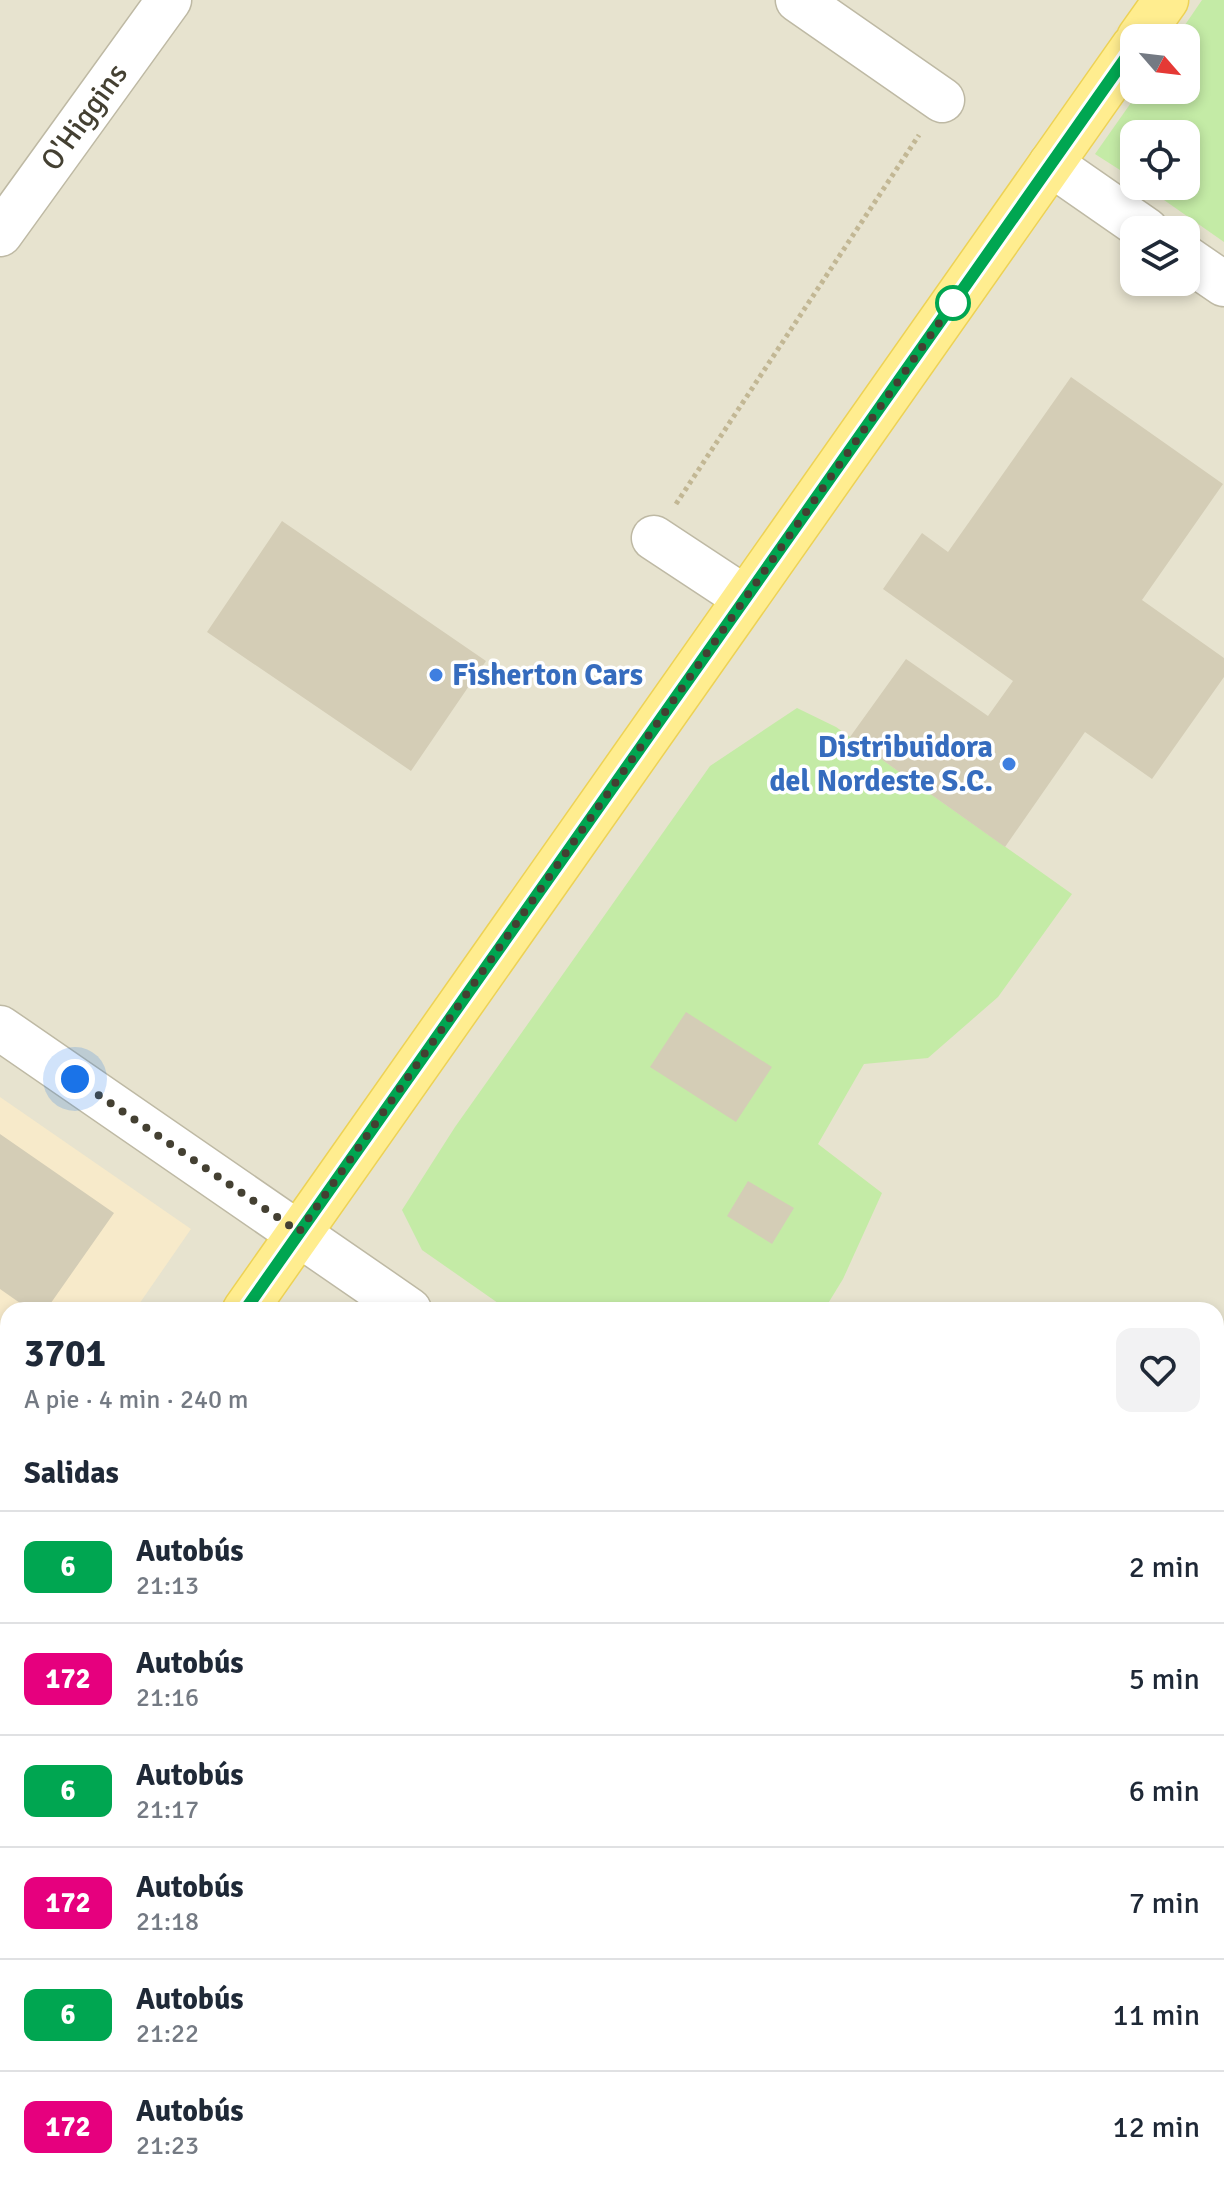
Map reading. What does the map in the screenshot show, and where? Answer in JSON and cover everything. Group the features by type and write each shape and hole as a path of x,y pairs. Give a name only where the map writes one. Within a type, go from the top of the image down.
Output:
{"main road":[{"path":"1149,24 1166,0"},
{"path":"251,1302 1120,66"}],"street":[{"name":"O'Higgins","path":"0,234 169,0"},
{"path":"798,0 942,100"},
{"path":"1051,164 1126,216"},
{"path":"1200,268 1224,284"},
{"path":"654,538 745,598"},
{"path":"0,1028 398,1302"}],"path":[{"path":"654,538 942,100"}],"shaded area":[{"path":"0,0 1224,0 1224,1302 0,1302"},
{"path":"0,1097 191,1229 141,1302 0,1302"}],"green space":[{"path":"1202,0 1224,0 1224,242 1200,225 1200,216 1187,216 1164,200 1200,200 1200,120 1120,120 1120,170 1095,154 1130,104 1200,104 1200,24 1186,24"},
{"path":"797,708 836,727 1072,894 998,997 928,1058 864,1064 818,1144 882,1193 843,1279 829,1302 497,1302 422,1250 402,1210 455,1127 710,766"}],"building":[{"path":"1071,377 1223,484 1142,600 1224,658 1224,677 1152,779 1085,732 1005,847 850,737 906,659 988,716 1013,681 883,589 922,533 948,552"},
{"path":"282,521 486,661 411,771 207,632"},
{"path":"686,1012 772,1067 736,1122 650,1067"},
{"path":"0,1134 114,1213 52,1302 19,1302 0,1289"},
{"path":"748,1181 794,1208 772,1244 727,1216"}],"bus line":[{"name":"6","path":"251,1302 1120,66"}],"place":[{"name":"Fisherton Cars","path":"436,675"},
{"name":"Distribuidora del Nordeste S.C.","path":"1009,764"}],"route":[{"path":"75,1079 299,1232 961,292 953,303"}]}
